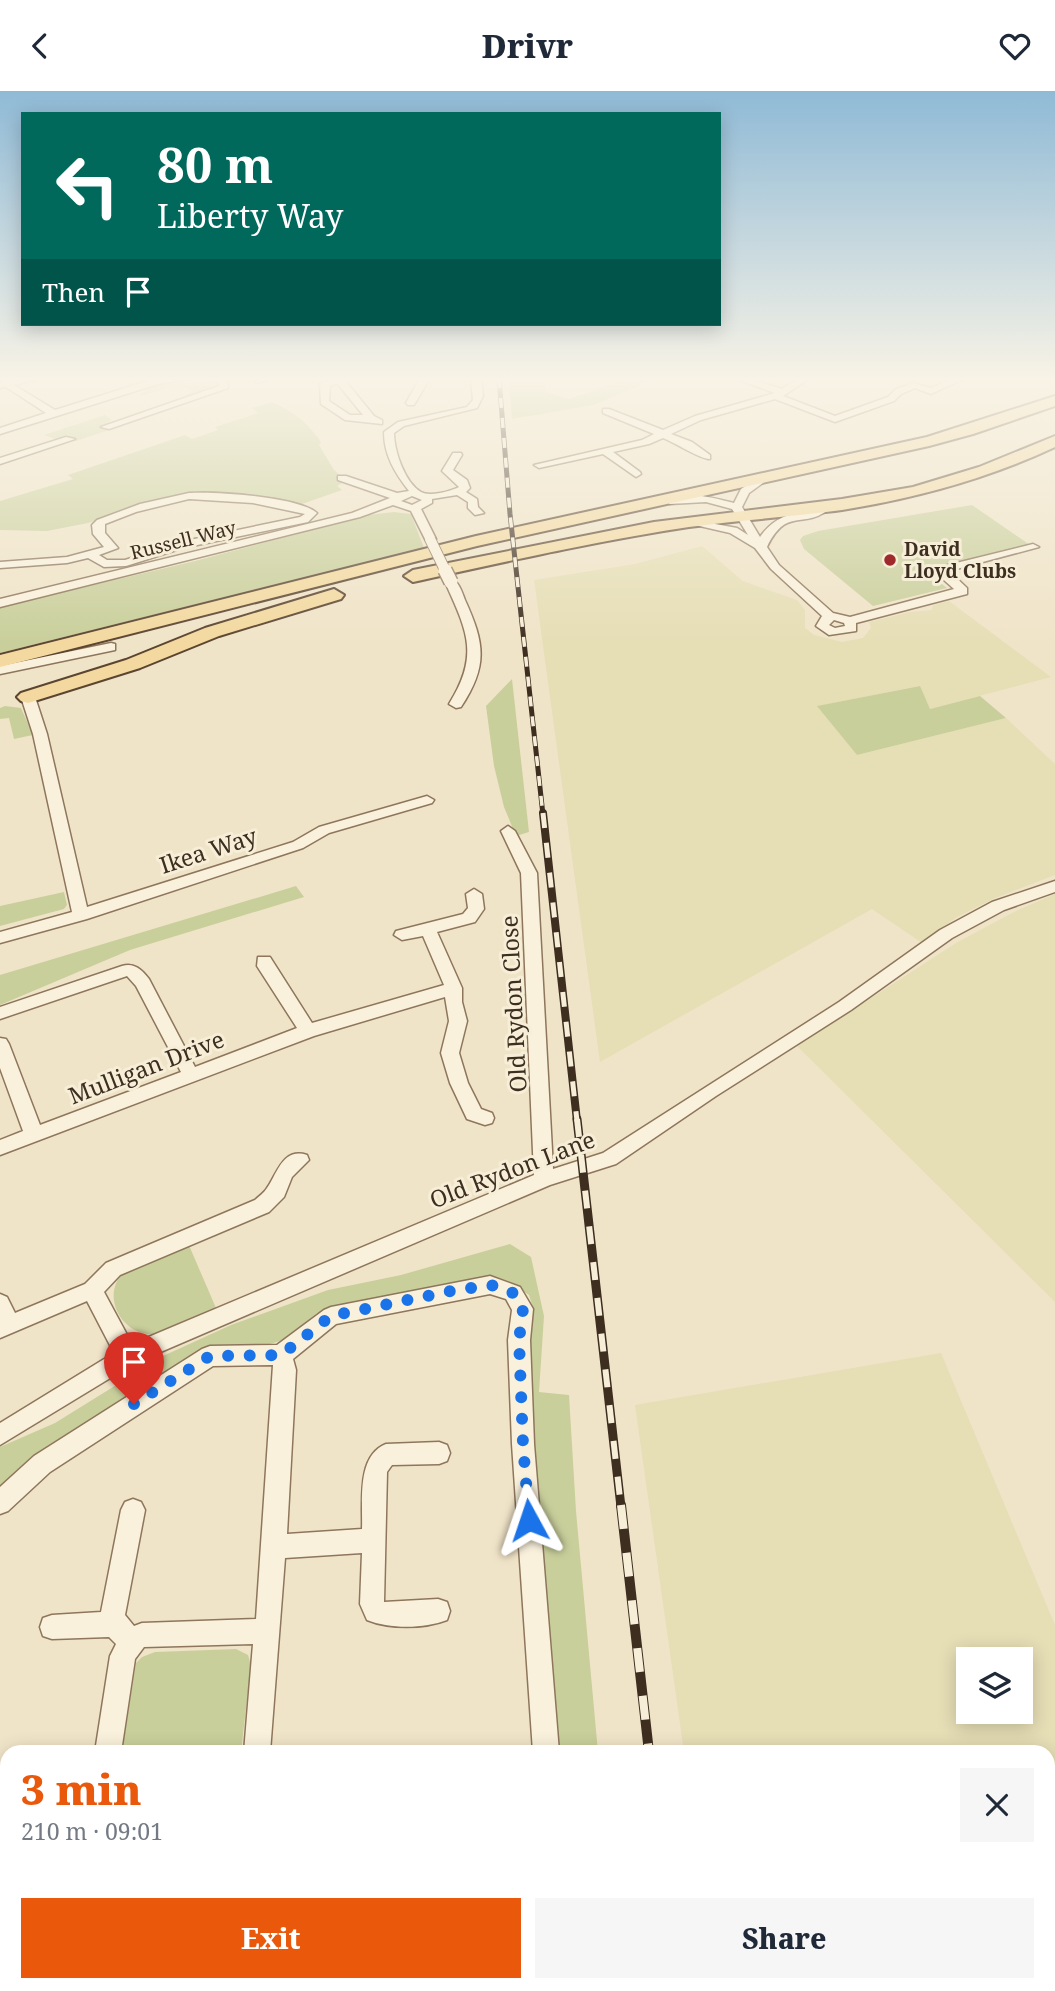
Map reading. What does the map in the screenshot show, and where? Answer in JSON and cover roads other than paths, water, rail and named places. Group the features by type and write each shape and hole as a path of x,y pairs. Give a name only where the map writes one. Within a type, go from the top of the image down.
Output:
{"main road":[{"path":"0,661 523,530 807,467"},
{"path":"0,677 223,617 571,543 739,511 894,496 966,478 998,467"},
{"path":"28,697 133,664 212,632 351,590"}],"street":[{"path":"398,467 403,480 427,503 410,508 398,506 397,497 403,480"},
{"path":"346,483 397,497 459,492 465,485 448,473 449,467"},
{"path":"626,467 636,474"},
{"path":"739,511 745,491 769,475"},
{"path":"459,492 472,501 473,508 479,513"},
{"path":"0,565 64,561 112,548 99,534 100,522 188,496 204,495 306,508 312,513 304,520 180,545 126,563 104,564 92,555"},
{"path":"760,549 770,528 781,520 806,513 883,502 894,496"},
{"name":"Russell Way","path":"374,510 397,497"},
{"path":"523,530 543,530 683,499 722,501 739,511 760,549 775,567 830,617 849,621 959,592 942,573 944,569 1033,547"},
{"path":"410,508 430,538 473,632 477,655 467,688 456,705"},
{"name":"Russell Way","path":"0,603 374,510 410,508"},
{"path":"688,522 733,530 760,549"},
{"path":"0,670 111,647"},
{"path":"28,697 40,734 81,915"},
{"name":"Ikea Way","path":"0,938 81,915 298,845 324,830 427,800"},
{"name":"Old Rydon Close","path":"508,831 528,873 544,1179"},
{"name":"Old Rydon Lane","path":"0,1435 127,1356 544,1179 609,1159 946,934 998,906 1055,886"},
{"path":"402,935 470,918 477,904 474,894"},
{"path":"428,929 454,988 453,1002 458,1021 450,1053 459,1083 474,1114 485,1118"},
{"path":"264,961 308,1031"},
{"path":"0,1013 128,970 144,983 192,1077"},
{"name":"Mulligan Drive","path":"0,1148 308,1031 454,988"},
{"path":"0,1044 3,1066 34,1135"},
{"path":"0,1303 5,1327 92,1290 113,1269 262,1206 277,1191 284,1172 300,1160"},
{"path":"0,1503 42,1464 200,1362 220,1354 281,1355 331,1316 351,1310 490,1285 513,1293 523,1309 519,1340 523,1444 545,1745"},
{"path":"92,1290 127,1356"},
{"path":"257,1745 285,1370 281,1355"},
{"path":"439,1453 386,1455 379,1462 376,1469 372,1604 376,1611 384,1614 439,1611"},
{"path":"108,1745 123,1656 122,1632 133,1510"},
{"path":"274,1546 373,1541"},
{"path":"52,1627 142,1635 265,1632"}],"railway":[{"path":"506,467 543,815"},
{"path":"543,813 577,1121"},
{"path":"577,1119 621,1507"},
{"path":"621,1505 648,1745"}],"place":[{"name":"David Lloyd Clubs","path":"890,560"}]}
